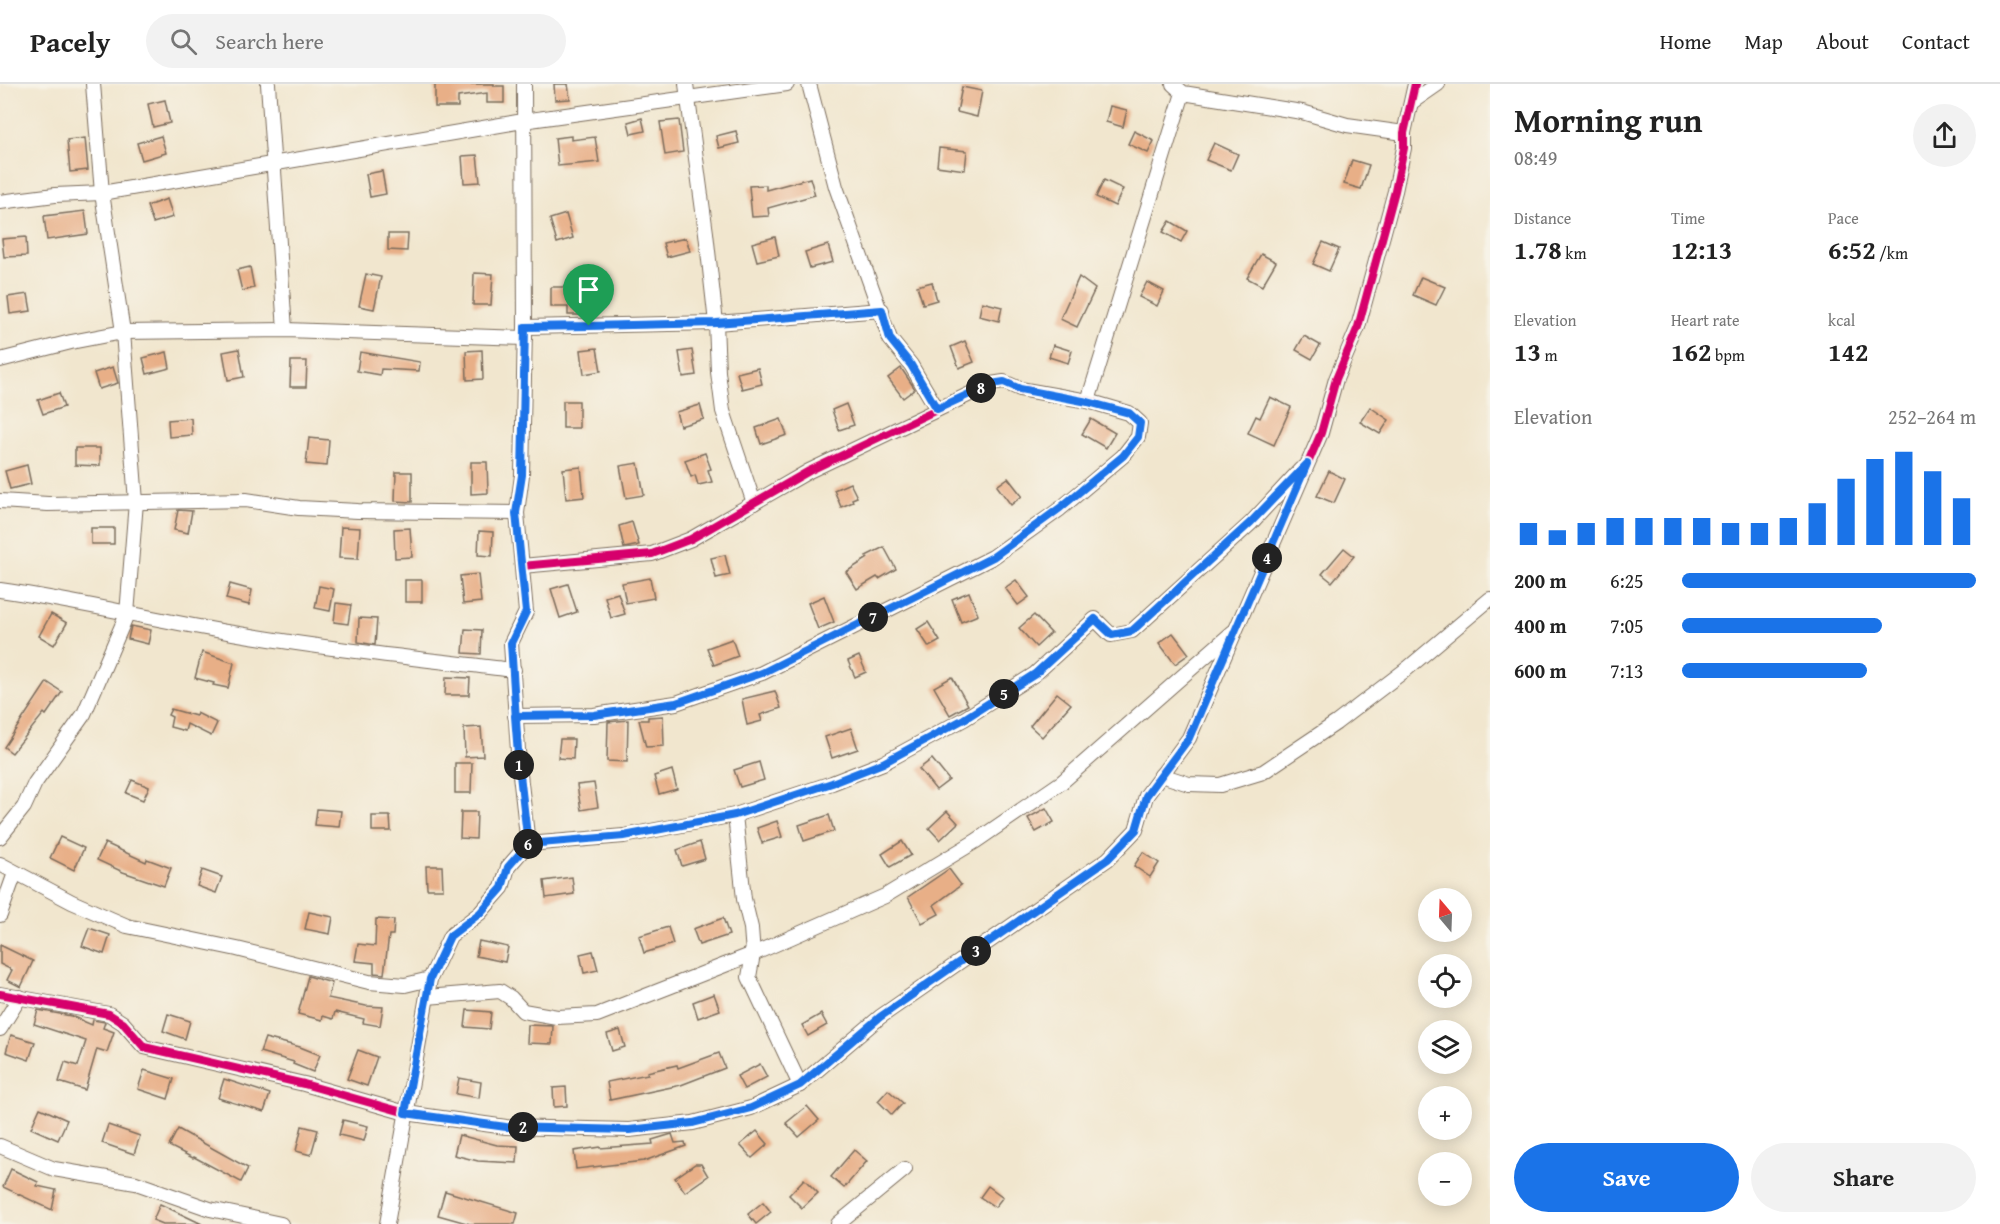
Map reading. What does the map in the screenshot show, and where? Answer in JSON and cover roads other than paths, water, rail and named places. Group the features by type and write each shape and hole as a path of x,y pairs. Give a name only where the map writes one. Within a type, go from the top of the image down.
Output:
{"street":[{"path":"0,837 24,807 35,783 84,714 127,614 136,502 123,332 102,193 93,84"},
{"path":"268,84 285,330"},
{"path":"524,84 525,333 522,475 516,513 526,612 511,643 519,766 528,844"},
{"path":"0,202 55,195 102,193 686,91 787,84"},
{"path":"809,84 836,187 882,310 890,339 911,365 937,409"},
{"path":"0,994 109,1014 123,1023 144,1047 304,1084 405,1113 506,1127 629,1130 693,1123 751,1108 800,1085 880,1017 1108,859 1136,830 1146,796 1189,738 1321,433 1336,379 1358,327 1395,191 1404,148 1404,133 1415,84"},
{"path":"1412,102 1438,84"},
{"path":"1088,402 1178,89 1302,111 1347,125 1404,133"},
{"path":"686,91 716,323 718,372 723,411 754,503"},
{"path":"0,360 123,332 285,330 525,333 716,323 882,310"},
{"path":"515,716 594,715 676,703 762,673 993,557 1069,501 1123,456 1138,437 1140,423 1129,413 1088,402 1020,389 1004,382 991,384 809,471 691,539 652,554 522,566"},
{"path":"387,1224 430,979 450,936 480,913 502,888 508,867 528,844 624,836 735,815 832,783 883,763 964,719 1035,674 1095,619 1112,635 1132,631 1251,522 1307,464"},
{"path":"0,501 48,504 246,500 299,508 358,511 516,513"},
{"path":"0,590 248,635 386,655 514,670"},
{"path":"1161,775 1189,784 1220,785 1263,772 1354,710 1417,661 1490,599"},
{"path":"427,997 500,991 511,998 523,1011 557,1017 597,1015 753,954 885,896 976,841 1062,782 1236,629"},
{"path":"735,815 744,899 751,928 753,954 749,977 800,1085"},
{"path":"0,864 72,902 127,926 237,949 369,982 405,985 430,979"},
{"path":"0,915 15,873"},
{"path":"0,1029 20,998"},
{"path":"0,1146 54,1169 136,1183 210,1209 280,1224"},
{"path":"838,1224 905,1169"}]}
